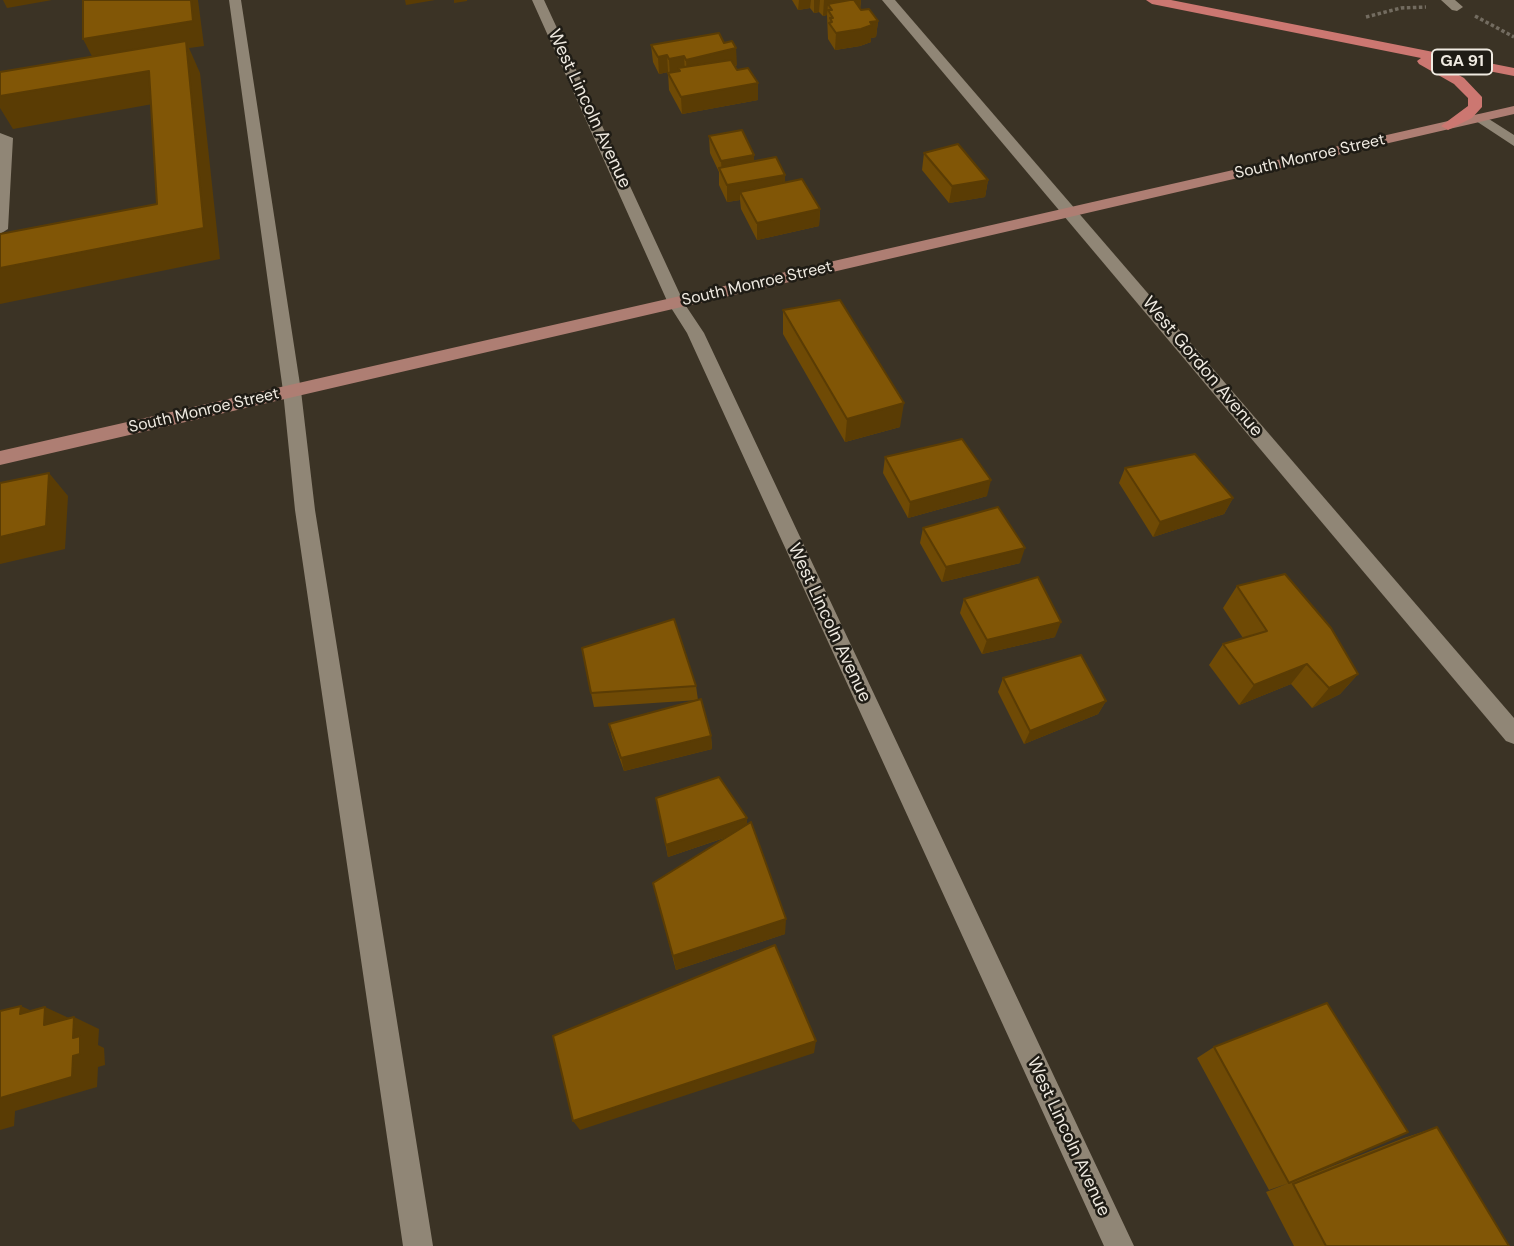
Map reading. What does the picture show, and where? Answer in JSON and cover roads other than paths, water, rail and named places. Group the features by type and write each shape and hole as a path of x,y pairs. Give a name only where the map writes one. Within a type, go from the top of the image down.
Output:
{"main road":[{"name":"GA 91","path":"1152,0 1514,72"},
{"path":"1410,52 1459,81 1475,97 1475,107 1448,126"},
{"name":"South Monroe Street","path":"0,458 1514,110"}],"street":[{"path":"235,0 292,391 305,510 418,1246"},
{"name":"West Lincoln Avenue","path":"538,0 676,303 695,333 1119,1246"},
{"name":"West Gordon Avenue","path":"888,0 1514,734"},
{"path":"1481,118 1514,142"},
{"path":"0,137 6,138 0,229"}]}
